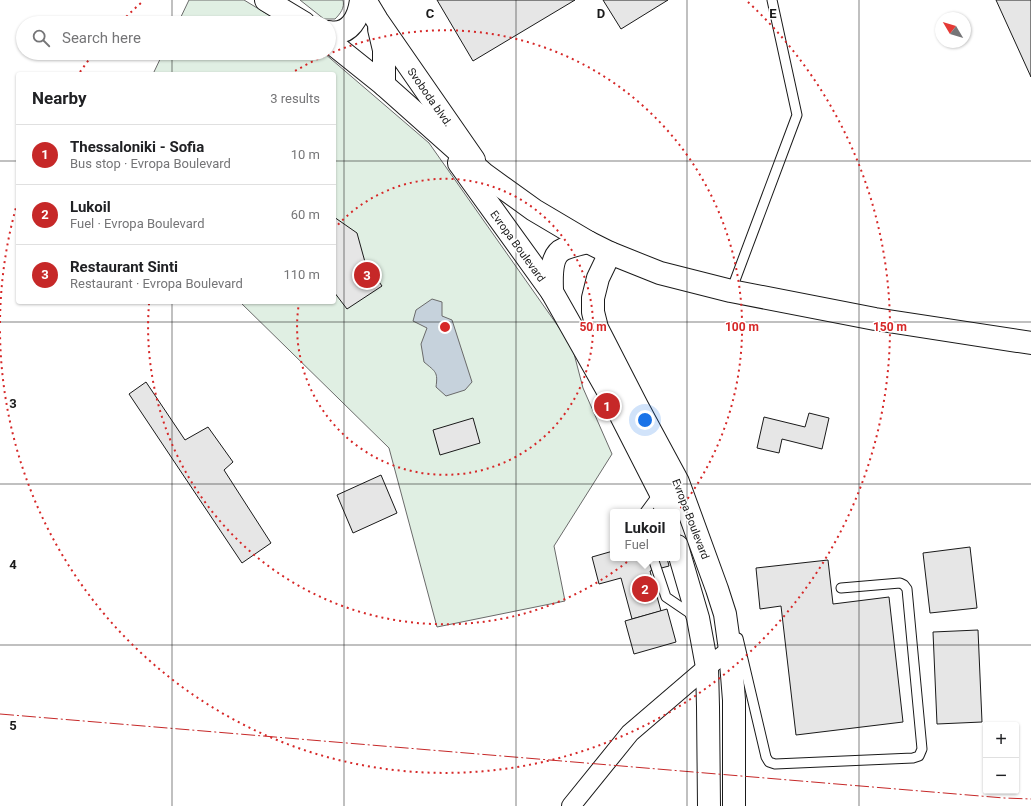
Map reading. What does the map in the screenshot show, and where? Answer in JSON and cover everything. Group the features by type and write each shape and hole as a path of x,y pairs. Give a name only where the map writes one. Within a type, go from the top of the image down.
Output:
{"main road":[{"path":"266,0 292,16"},
{"path":"336,33 349,28 356,19 360,9 361,0"},
{"name":"Svoboda blvd.","path":"364,0 484,174"},
{"name":"Svoboda blvd.","path":"377,20 382,36 384,50 384,85"},
{"path":"336,47 384,85 484,174 534,210 588,242 610,253 660,273 731,291 875,319 1031,343"},
{"name":"Evropa Boulevard","path":"438,134 552,292 613,400 660,492 665,509"},
{"path":"552,292 553,262 556,256 564,249 588,242"},
{"name":"Evropa Boulevard","path":"610,253 598,278 593,298 593,312 597,328 678,482 701,587 698,618 707,667 709,806"},
{"name":"Evropa Boulevard","path":"680,551 701,587 725,614 730,650 734,700 734,806"}],"street":[{"path":"571,806 630,733 707,667 730,650"}],"lane":[{"path":"731,291 797,115 772,0"},
{"path":"647,509 660,492"},
{"path":"654,561 666,597 698,618"},
{"path":"701,587 726,600 731,608 766,757 769,762 775,764 790,764 913,758 919,756 922,749 906,589 904,585 900,583 841,588"}],"green space":[{"path":"189,0 244,0 270,16 181,16"},
{"path":"300,0 343,0 343,8 336,18 336,16 320,16"},
{"path":"160,60 332,60 429,143 572,346 583,388 612,454 554,546 565,601 437,627 389,448 242,304 336,304 336,72 154,72"}],"shaded area":[{"path":"432,299 442,302 442,316 452,320 472,382 465,390 446,396 436,387 436,375 424,362 421,344 427,328 413,321 416,310"}],"building":[{"path":"437,0 575,0 473,61"},
{"path":"603,0 668,0 621,29"},
{"path":"996,0 1031,0 1031,77"},
{"path":"336,218 357,233 365,262 382,286 347,309 336,295"},
{"path":"146,382 185,440 208,427 233,462 224,470 271,543 242,563 129,394"},
{"path":"809,413 829,418 822,449 782,439 779,453 757,448 764,417 805,427"},
{"path":"473,418 480,443 440,455 433,430"},
{"path":"381,475 397,513 353,533 337,495"},
{"path":"970,547 977,608 930,613 923,553"},
{"path":"610,552 610,561 668,561 669,566 650,571 661,611 632,619 621,578 599,584 592,557"},
{"path":"828,560 833,604 889,597 903,722 796,735 781,606 760,609 756,568"},
{"path":"667,609 676,642 634,654 625,621"},
{"path":"978,630 982,722 937,724 933,632"}],"power":[{"path":"0,714 1004,798 1031,799"}],"place":[{"name":"Restaurant Sinti","path":"367,275"},
{"name":"Thessaloniki - Sofia","path":"607,406"},
{"name":"Lukoil","path":"645,589"}]}
